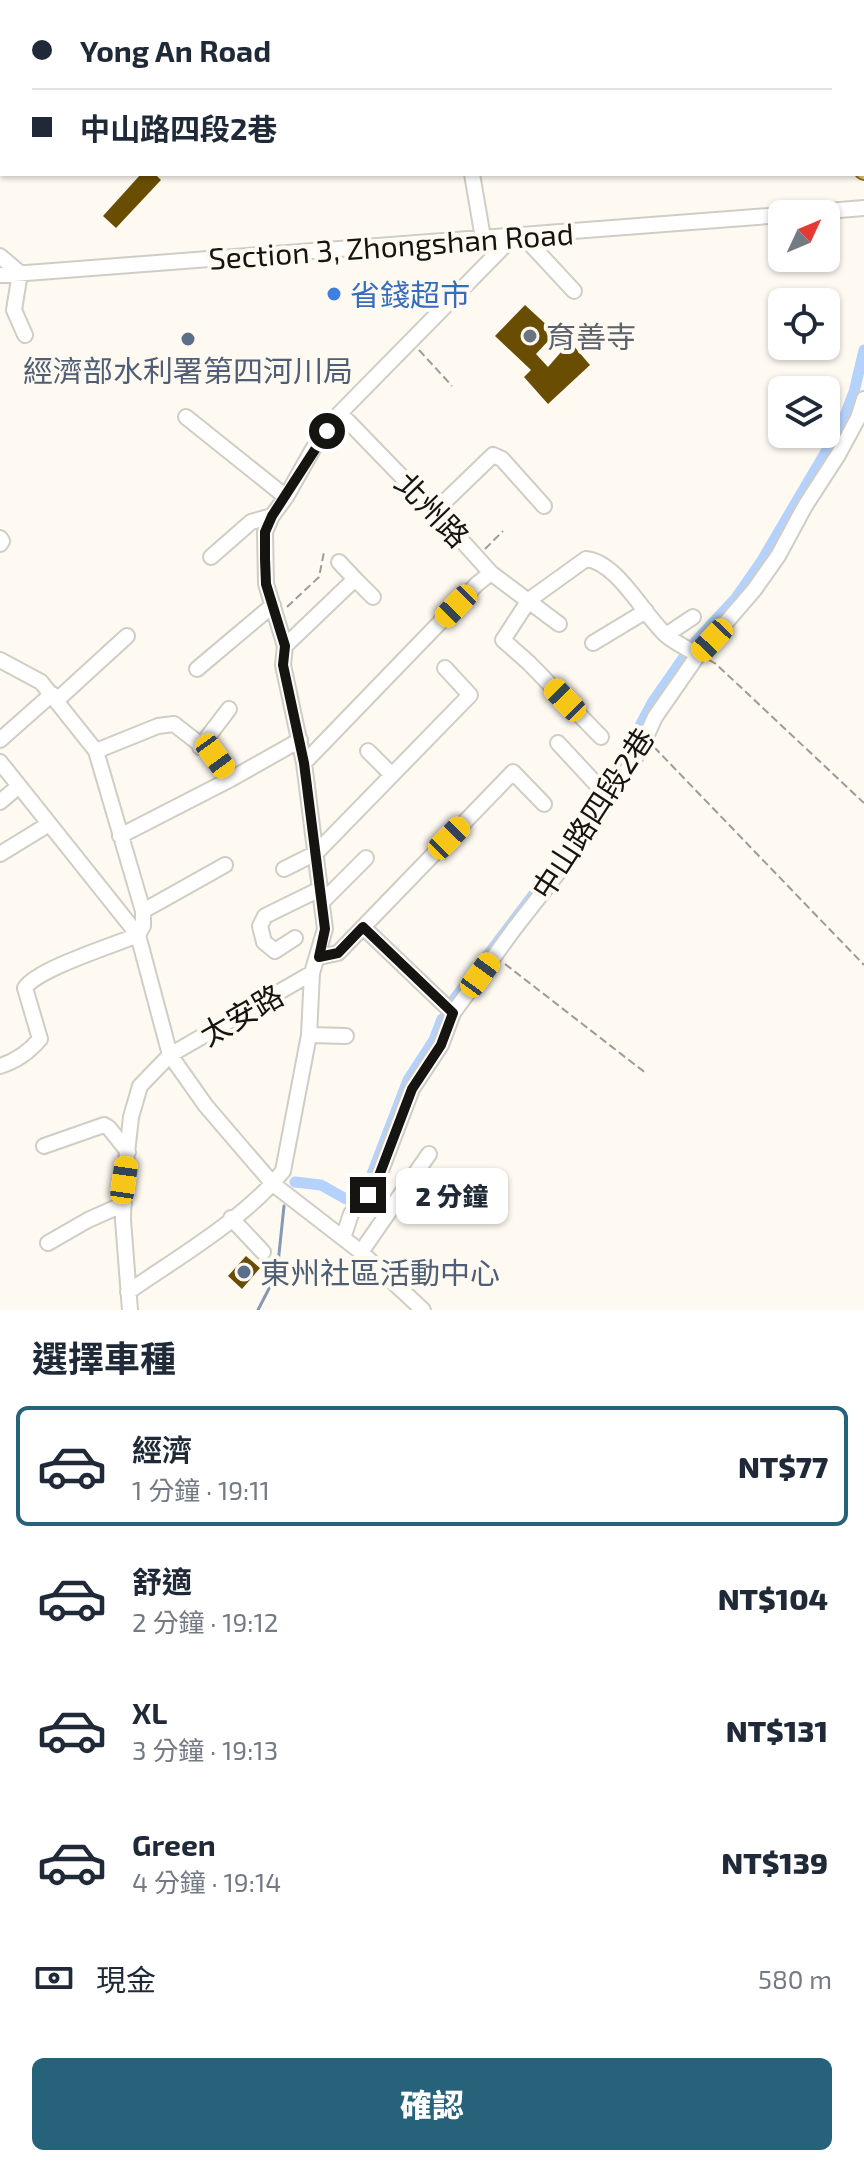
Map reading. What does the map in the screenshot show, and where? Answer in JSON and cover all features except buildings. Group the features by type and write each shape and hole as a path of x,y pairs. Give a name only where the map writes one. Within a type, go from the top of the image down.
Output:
{"street":[{"path":"472,176 483,238"},
{"path":"840,210 864,208"},
{"name":"Section 3, Zhongshan Road","path":"0,275 768,216"},
{"path":"282,1191 283,1171 309,1035 312,973 325,929 304,763 283,665 285,646 266,584 265,532 313,449 340,413 410,340 476,282 519,235 574,291"},
{"path":"0,256 20,273 14,310 25,335"},
{"name":"中山路四段2巷","path":"343,1238 351,1214 377,1181 412,1089 441,1045 453,1013 575,851 640,750 655,717 698,655 744,602 778,556 838,455 858,418 864,399"},
{"name":"北州路","path":"340,413 491,573 559,624"},
{"path":"186,417 286,497"},
{"path":"435,511 493,455 502,459 544,506"},
{"path":"211,557 251,522 272,516"},
{"path":"601,737 503,640 529,600 586,559 597,560 666,635 698,655"},
{"path":"339,562 373,597"},
{"path":"304,763 491,573"},
{"path":"285,646 355,579"},
{"path":"197,669 275,610"},
{"path":"593,643 646,611"},
{"path":"666,635 693,617"},
{"path":"0,740 127,636"},
{"path":"0,660 41,682 96,751 143,911 143,926 138,935 30,980 25,988 40,1039 21,1056 0,1066"},
{"path":"284,869 316,853 470,695 445,668"},
{"path":"200,747 229,709"},
{"path":"96,751 158,726 174,724 215,756 231,779"},
{"path":"120,836 300,740"},
{"path":"558,743 609,798"},
{"path":"368,751 392,775"},
{"path":"0,762 138,935 170,1055 206,1106 282,1191 361,1252 423,1310"},
{"path":"319,957 338,953 513,772 544,804"},
{"path":"0,802 19,786"},
{"path":"0,854 49,824"},
{"path":"295,938 275,951 264,942 260,926 265,916 321,896 366,858"},
{"path":"143,911 225,865"},
{"path":"363,927 453,1013"},
{"name":"太安路","path":"130,1310 124,1204 131,1117 140,1086 170,1055 312,973"},
{"path":"309,1035 346,1036"},
{"path":"44,1146 104,1125 128,1152"},
{"path":"361,1252 429,1154"},
{"path":"128,1292 231,1218 282,1191"},
{"path":"48,1243 124,1204"},
{"path":"231,1218 263,1252"}],"path":[{"path":"410,340 452,386"},
{"path":"478,556 503,531"},
{"path":"275,610 319,577 324,552"},
{"path":"698,655 716,664 864,803"},
{"path":"645,737 864,965"},
{"path":"494,956 647,1074"}],"waterway":[{"path":"695,642 736,598 761,562 841,426 854,392 864,350"},
{"path":"608,786 652,703 684,657"},
{"path":"452,1002 568,849 589,816"},
{"path":"295,1182 321,1185 346,1199 359,1193 369,1182 408,1080 434,1040 442,1019"},
{"path":"258,1310 277,1273 284,1206"}],"place":[{"name":"省錢超市","path":"334,294"},
{"name":"育善寺","path":"530,336"},
{"name":"經濟部水利署第四河川局","path":"188,339"},
{"name":"東州社區活動中心","path":"244,1272"}],"route":[{"path":"327,431 313,449 265,532 266,584 285,646 283,665 304,763 322,902 325,929 319,957 338,953 363,927 453,1013 441,1045 412,1089 377,1181 368,1195"}]}
